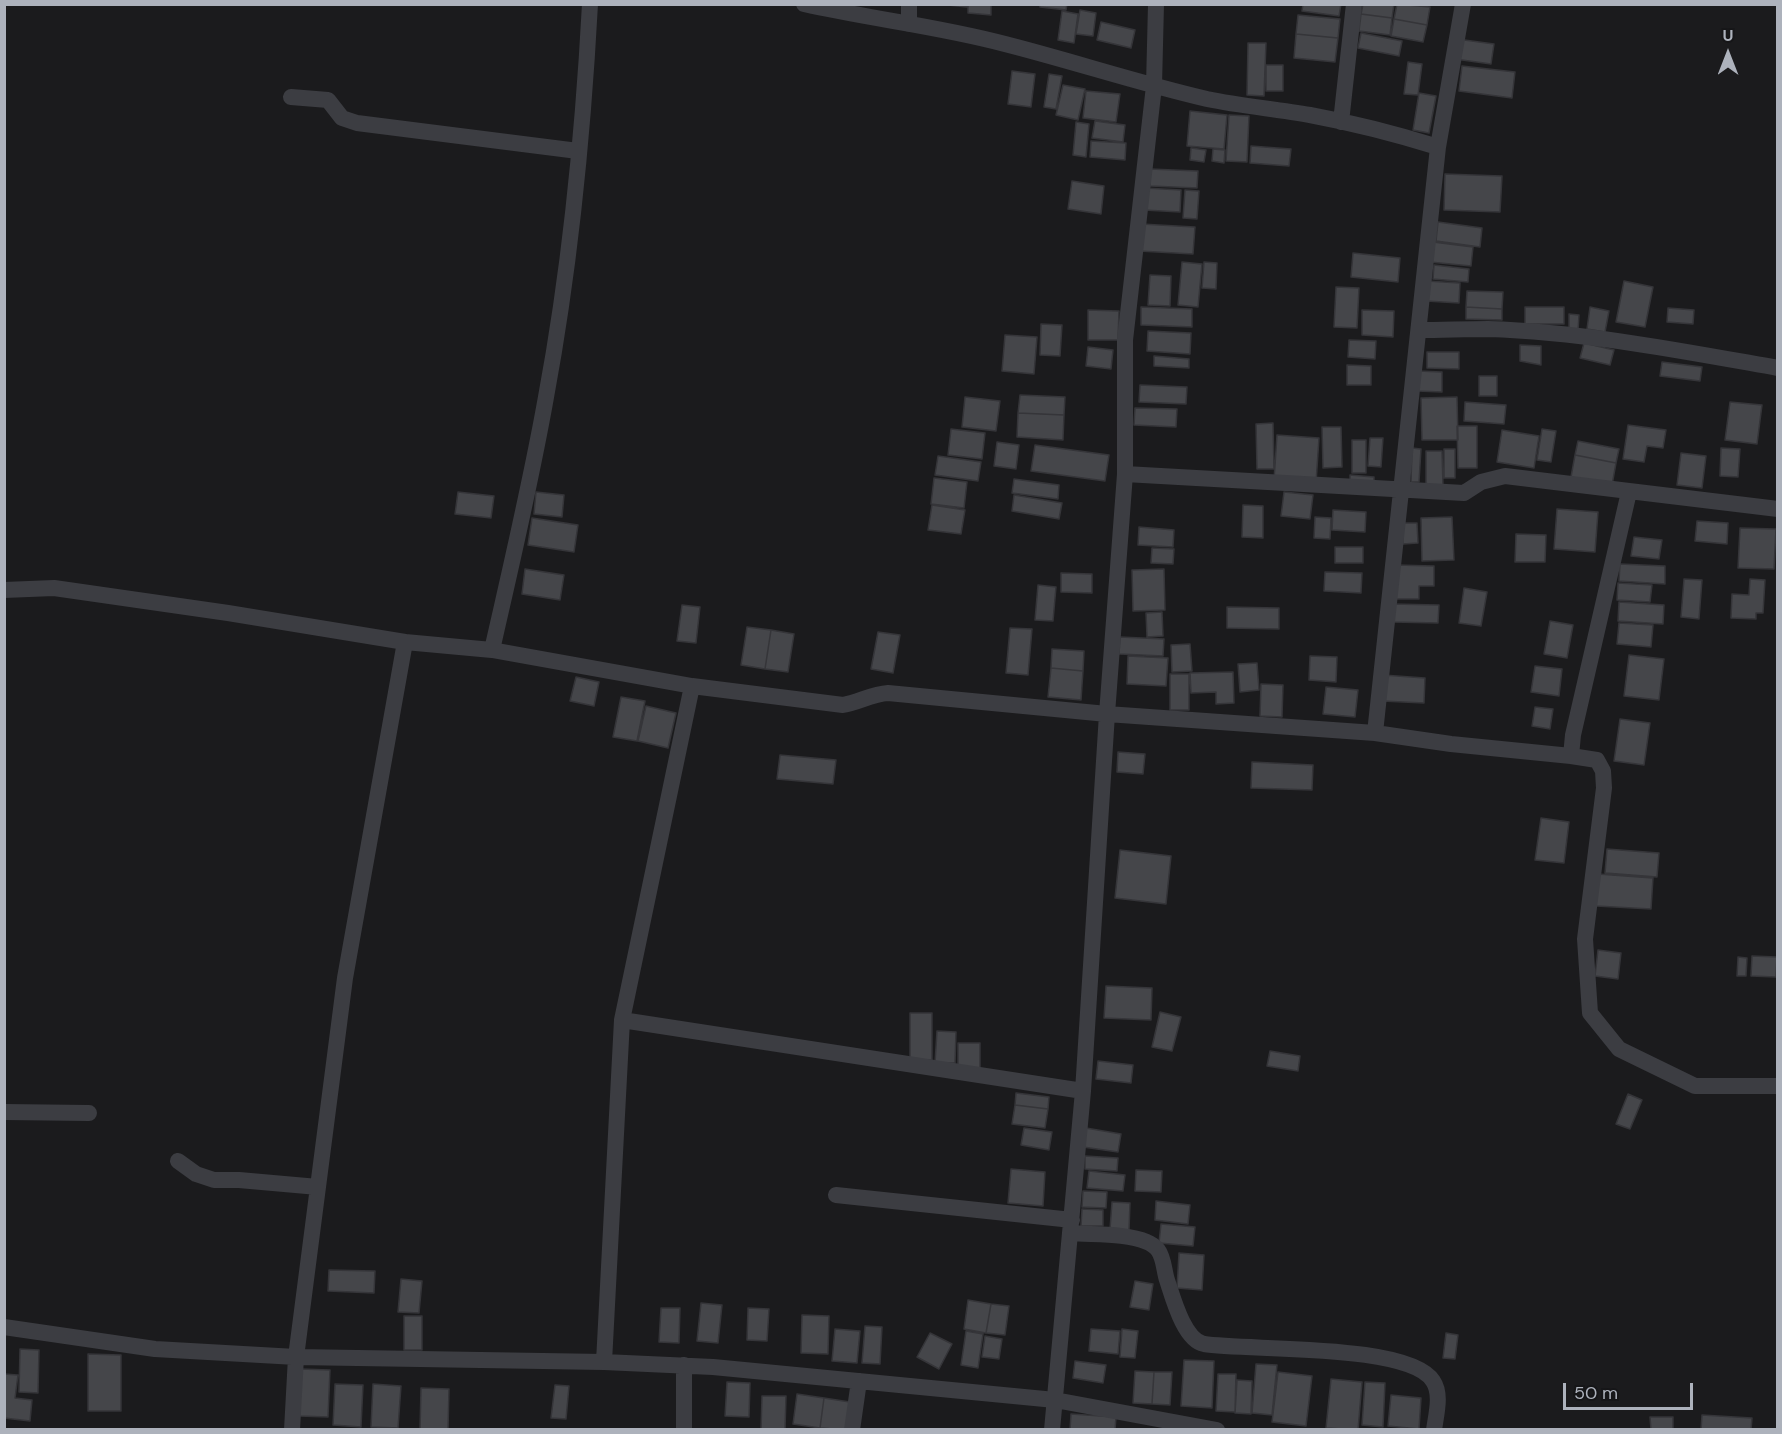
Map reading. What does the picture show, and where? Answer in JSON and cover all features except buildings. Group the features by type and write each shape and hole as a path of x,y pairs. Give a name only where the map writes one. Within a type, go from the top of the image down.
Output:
{"street":[{"path":"492,650 546,396 563,284 587,63 590,4"},
{"path":"804,4 860,17 936,27 1154,86 1210,99 1397,134 1438,147"},
{"path":"909,4 909,24"},
{"path":"1052,1430 1083,1091 1125,474 1125,340 1154,86 1156,4"},
{"path":"1341,122 1354,4"},
{"path":"1375,733 1438,147 1463,4"},
{"path":"291,97 327,100 342,118 357,123 578,151"},
{"path":"1419,330 1488,329 1568,336 1654,346 1778,368"},
{"path":"1125,474 1464,493 1481,482 1505,477 1778,509"},
{"path":"1571,756 1573,735 1629,492"},
{"path":"4,590 54,588 405,642 492,650 692,686 843,705 858,703 879,694 888,693 1107,714 1375,733 1462,746 1597,760 1603,771 1604,789 1586,939 1590,1012 1619,1049 1695,1086 1778,1086"},
{"path":"292,1430 296,1357 345,978 405,642"},
{"path":"604,1362 622,1020 692,686"},
{"path":"622,1020 1083,1091"},
{"path":"4,1112 89,1113"},
{"path":"178,1161 196,1174 214,1179 239,1179 318,1187"},
{"path":"836,1195 1071,1227 1148,1242 1158,1250 1180,1315 1189,1335 1196,1342 1249,1347 1282,1347 1383,1358 1412,1365 1427,1373 1437,1390 1434,1430"},
{"path":"4,1328 155,1349 296,1357 684,1365 1055,1400 1217,1430"},
{"path":"684,1365 684,1430"},
{"path":"852,1430 859,1381"}]}
